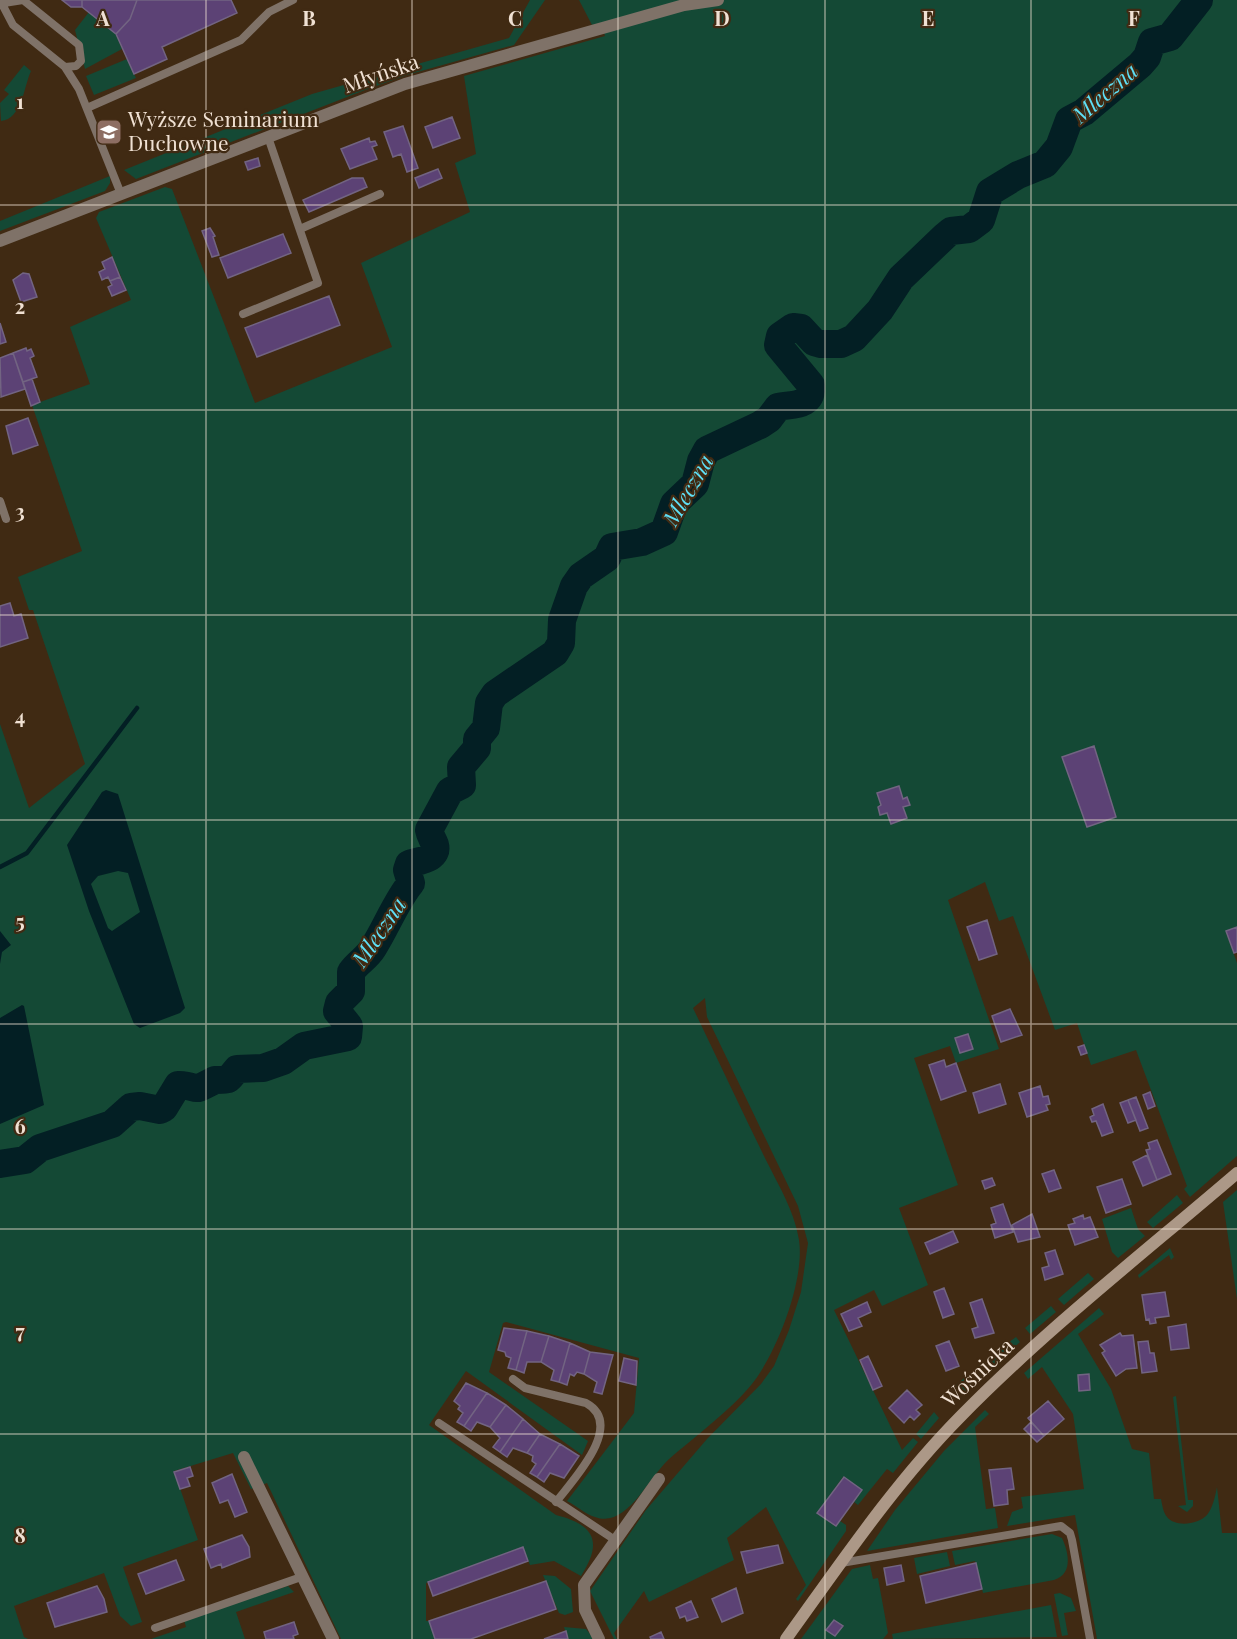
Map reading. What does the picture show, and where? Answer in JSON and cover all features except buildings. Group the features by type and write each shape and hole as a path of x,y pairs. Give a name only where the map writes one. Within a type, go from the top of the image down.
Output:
{"street":[{"name":"Młyńska","path":"0,241 405,84 684,5 718,0"},
{"name":"Wośnicka","path":"786,1639 892,1494 959,1417 1026,1355 1237,1173"},
{"path":"244,1457 333,1639"},
{"path":"598,1639 585,1610 584,1585 659,1479"}],"lane":[{"path":"66,67 76,66 81,61 79,45 22,0 2,2 13,26 66,67 87,108 122,194"},
{"path":"87,108 241,40 269,12 292,0"},
{"path":"243,315 317,286 317,277 268,137"},
{"path":"300,229 380,194"},
{"path":"0,501 6,519"},
{"path":"513,1379 525,1388 586,1403 591,1406 598,1418 600,1434 595,1449 556,1502"},
{"path":"439,1423 615,1540"},
{"path":"841,1563 1061,1526 1070,1533 1072,1540 1090,1639"},
{"path":"155,1628 304,1576"}],"green space":[{"path":"530,0 545,0 514,45 407,75 136,179 124,170 312,94 509,38"},
{"path":"579,0 1237,0 1237,927 1226,932 1237,963 1237,1156 1190,1197 1184,1189 1187,1186 1136,1050 1091,1065 1077,1023 1055,1030 1013,916 999,921 985,882 948,900 999,1049 956,1063 950,1046 914,1058 958,1185 899,1208 928,1285 882,1306 874,1290 834,1310 902,1450 913,1438 918,1442 893,1473 887,1469 858,1505 854,1502 862,1490 843,1477 817,1513 835,1526 840,1521 846,1525 846,1531 798,1601 796,1599 806,1585 766,1507 727,1538 734,1560 649,1602 644,1591 614,1633 617,1639 614,1639 590,1591 646,1510 707,1439 761,1384 774,1366 801,1292 808,1243 798,1206 707,1017 705,998 693,1008 784,1196 799,1240 800,1256 794,1293 781,1332 764,1367 737,1400 660,1468 636,1500 617,1516 606,1519 591,1516 567,1501 634,1413 639,1358 503,1323 489,1372 588,1441 582,1455 466,1371 429,1425 556,1515 569,1519 587,1530 593,1544 592,1554 581,1576 554,1561 530,1565 523,1547 426,1583 426,1621 429,1621 435,1639 341,1639 267,1483 251,1489 233,1453 174,1471 198,1540 123,1567 142,1622 131,1626 120,1616 104,1573 14,1606 24,1637 28,1639 0,1639 0,724 29,808 85,764 33,610 29,610 18,577 82,551 32,405 90,384 70,327 131,300 96,218 99,212 165,187 172,189 255,403 392,347 361,263 470,212 455,163 476,154 464,76 605,36 601,23 592,25"},
{"path":"89,12 116,34 122,49 85,69 75,30"},
{"path":"127,59 136,78 94,95 86,76"},
{"path":"24,65 31,71 21,101 14,114 1,121 0,103 9,94 4,90"},
{"path":"110,176 110,183 105,191 0,231 0,221"},
{"path":"1237,1190 1237,1299 1223,1202"},
{"path":"1177,1195 1183,1203 1153,1228 1147,1222"},
{"path":"1131,1208 1138,1229 1145,1236 1118,1258 1112,1252 1102,1219"},
{"path":"1170,1248 1174,1257 1171,1260 1169,1255 1139,1278 1138,1275"},
{"path":"1088,1273 1094,1279 1064,1305 1058,1299"},
{"path":"1051,1306 1056,1312 1030,1334 1025,1328"},
{"path":"1099,1308 1104,1314 1078,1334 1111,1389 1132,1449 1149,1453 1154,1499 1161,1499 1167,1517 1176,1523 1187,1524 1199,1521 1207,1515 1217,1487 1222,1533 1237,1533 1237,1639 1097,1639 1075,1515 1007,1526 1012,1512 1023,1508 1021,1497 1084,1489 1073,1414 1042,1367 1028,1379 1024,1373"},
{"path":"1016,1337 1020,1342 995,1365 989,1357"},
{"path":"979,1365 986,1372 962,1395 954,1387"},
{"path":"1176,1396 1188,1500 1193,1500 1193,1506 1187,1512 1178,1506 1186,1505 1173,1397"},
{"path":"985,1410 989,1414 975,1427 986,1509 995,1508 998,1528 867,1551 895,1510 944,1451"},
{"path":"934,1412 939,1418 921,1439 916,1434"},
{"path":"1052,1534 1062,1538 1068,1556 1067,1568 1060,1577 1054,1580 983,1593 975,1561 955,1565 952,1551"},
{"path":"947,1552 950,1566 917,1574 914,1558"},
{"path":"870,1565 873,1579 878,1578 888,1633 883,1639 801,1639 852,1569"},
{"path":"543,1575 555,1576 571,1589 573,1612 565,1615 559,1613"},
{"path":"288,1586 294,1592 236,1612 245,1639 151,1639 186,1627 184,1620"},
{"path":"1060,1593 1071,1598 1076,1611 1064,1613 1068,1635 1062,1636 1054,1594"},
{"path":"1051,1605 1057,1637 893,1639 892,1634"},
{"path":"564,1627 586,1629 594,1639 568,1639"}],"water":[{"path":"106,790 118,794 185,1008 180,1013 140,1028 134,1024 89,911 67,845 102,792","holes":["118,871 128,873 140,912 112,931 108,928 91,884 98,876"]},
{"path":"0,931 11,945 2,952 0,964"},
{"path":"22,1005 44,1105 0,1124 0,1018"}],"waterway":[{"name":"Mleczna","path":"0,1164 25,1160 40,1148 112,1124 131,1107 140,1106 160,1110 164,1108 178,1085 198,1088 215,1080 228,1079 237,1069 263,1068 283,1061 304,1046 348,1037 349,1026 337,1011 339,1003 351,991 351,972 373,948 411,883 407,870 409,864 427,859 434,853 435,845 429,830 450,791 462,785 461,767 477,748 477,739 486,728 489,703 495,694 555,653 561,643 562,620 574,586 581,576 607,558 612,547 642,542 664,532 674,504 695,484 701,461 707,450 760,425 769,419 778,407 795,405 809,397 811,385 778,345 780,336 793,327 801,328 814,342 821,344 841,344 854,338 880,310 901,278 951,231 969,229 981,220 990,192 1018,175 1045,164 1059,147 1069,120 1084,112 1140,65 1147,57 1152,42 1170,37 1199,0"},
{"path":"0,867 27,853 137,708"}],"place":[{"name":"Wyższe Seminarium Duchowne","path":"109,132"}]}
